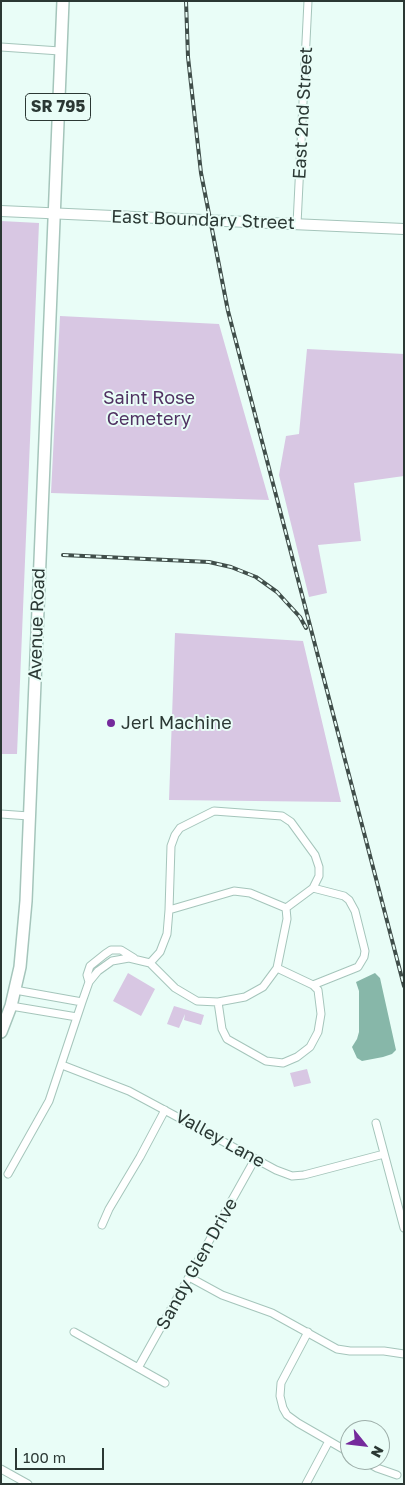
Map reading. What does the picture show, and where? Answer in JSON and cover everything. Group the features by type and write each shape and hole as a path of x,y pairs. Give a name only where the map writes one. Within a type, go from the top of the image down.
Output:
{"main road":[{"name":"SR 795","path":"53,214 63,1"},
{"name":"Avenue Road","path":"1,1032 15,990 23,936 53,214"}],"street":[{"name":"East 2nd Street","path":"297,224 308,1"},
{"path":"1,47 60,51"},
{"name":"East Boundary Street","path":"1,211 404,229"},
{"path":"150,963 160,952 167,934 172,846 175,835 180,828 214,811 282,816 287,818 318,861 318,876 313,888 286,908"},
{"path":"1,814 29,816"},
{"path":"313,888 344,896 349,900 356,912 365,951 358,967 313,985"},
{"path":"169,910 234,892 250,893 286,908"},
{"path":"89,982 87,975 90,966 111,950 121,950 134,958 150,963 174,988 197,1002 218,1002 256,992 268,982 277,968 287,919 286,908"},
{"path":"8,1174 49,1102 89,982 98,971 112,961 134,958"},
{"path":"218,1002 222,1029 227,1039 266,1061 283,1063 305,1053 314,1041 320,1023 321,1014 318,990 313,985 277,968"},
{"path":"15,990 82,1002"},
{"path":"11,1006 77,1017"},
{"name":"Valley Lane","path":"62,1065 112,1083 284,1173 295,1176 331,1169 384,1154"},
{"path":"102,1225 109,1209 165,1110"},
{"path":"376,1123 404,1228"},
{"name":"Sandy Glen Drive","path":"138,1368 255,1159"},
{"path":"189,1277 222,1295 272,1313 344,1351 384,1351 404,1354"},
{"path":"74,1332 165,1383"},
{"path":"308,1332 283,1378 280,1400 290,1418 340,1447"},
{"path":"306,1484 330,1441"},
{"path":"1,1469 23,1483"},
{"path":"386,1470 397,1475"}],"green space":[{"path":"1,221 39,223 17,754 1,754"},
{"name":"Saint Rose Cemetery","path":"60,316 219,324 269,500 51,493"},
{"path":"307,349 404,354 404,476 354,483 361,541 318,545 327,593 309,597 279,475 286,436 299,434"},
{"path":"175,633 303,641 341,802 169,800"},
{"path":"128,973 155,989 141,1016 113,1001"},
{"path":"174,1006 204,1015 201,1025 184,1020 185,1014 179,1028 167,1024"},
{"path":"307,1069 311,1083 294,1087 290,1073"}],"shaded area":[{"path":"375,973 380,978 396,1050 392,1054 383,1057 362,1061 357,1058 352,1047 359,1032 359,991 356,982"}],"railway":[{"path":"186,1 188,57 201,173 228,311 404,986"},
{"path":"63,555 209,562 231,567 256,577 277,592 300,617 306,628"}],"place":[{"name":"Jerl Machine","path":"111,723"}]}
